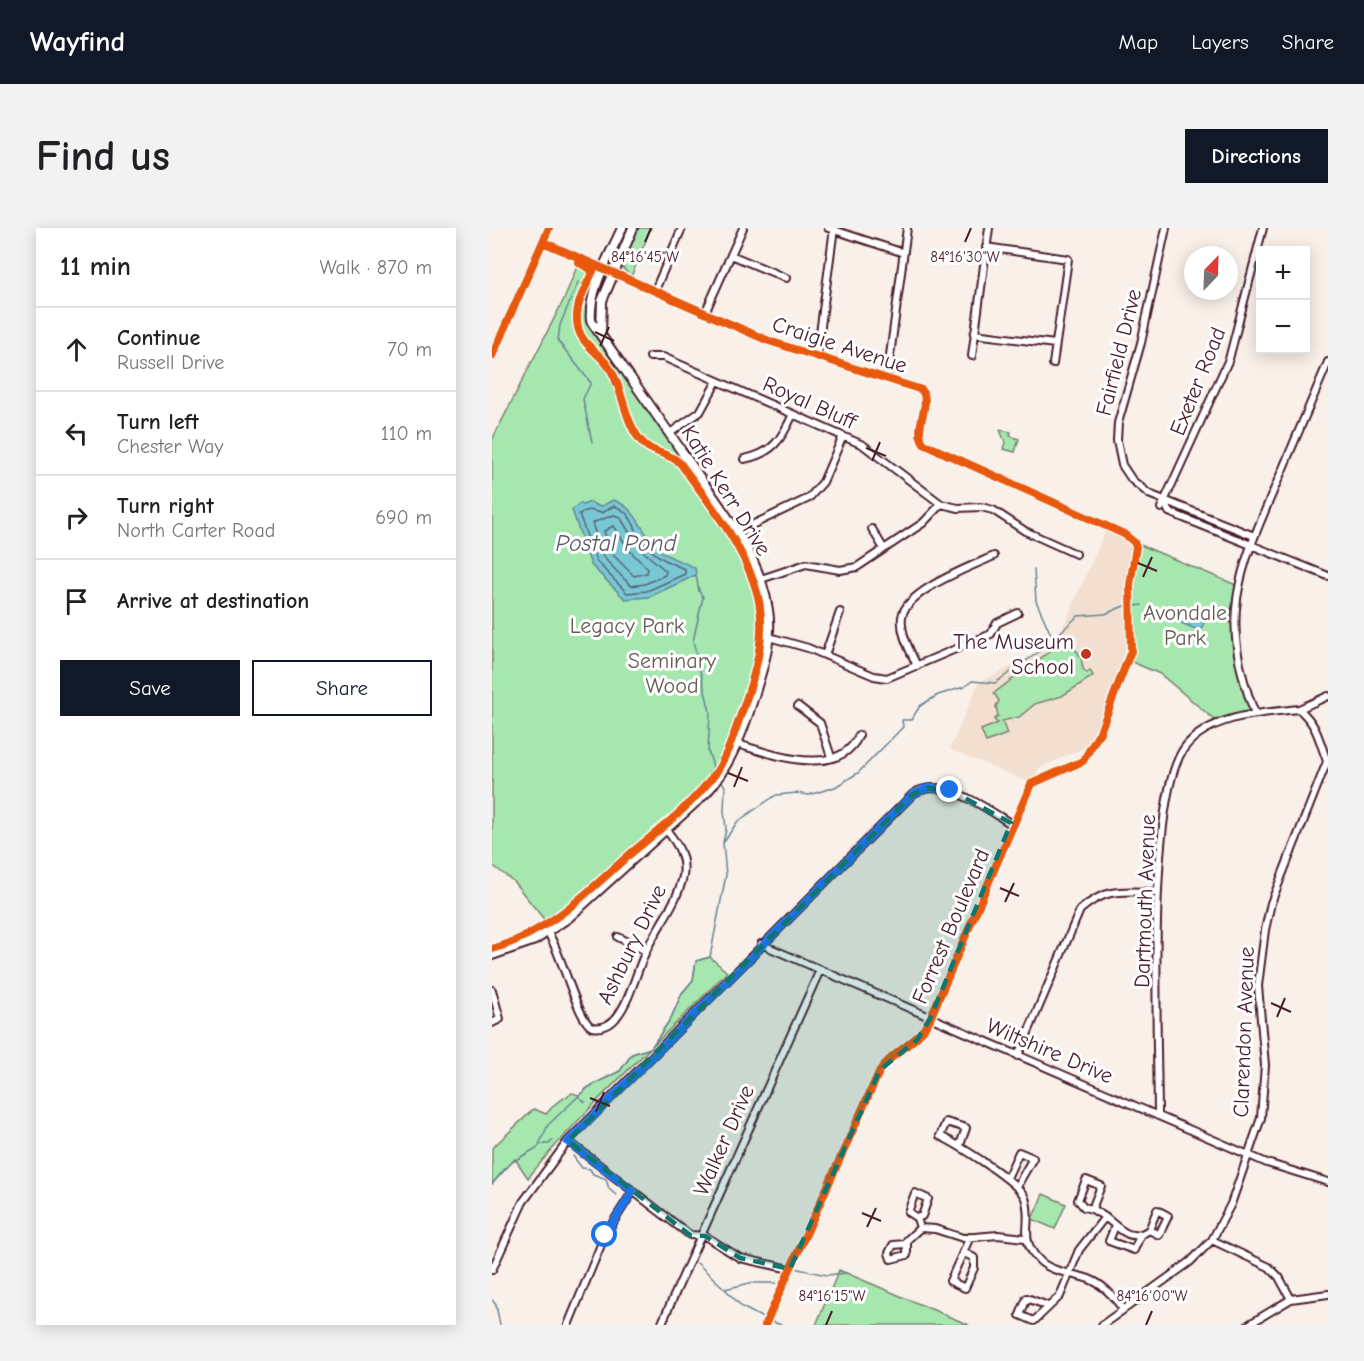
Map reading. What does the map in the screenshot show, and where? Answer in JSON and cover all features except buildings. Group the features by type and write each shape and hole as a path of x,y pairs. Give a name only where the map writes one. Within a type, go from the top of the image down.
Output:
{"street":[{"path":"492,356 549,228"},
{"name":"Katie Kerr Drive","path":"492,955 516,948 548,933 667,831 721,776 737,744 749,712 769,637 768,610 761,579 737,532 591,321 590,312 596,285 622,228"},
{"path":"601,335 602,301 633,228"},
{"path":"655,290 682,228"},
{"path":"705,313 743,228"},
{"path":"817,357 832,228 904,253"},
{"path":"887,378 908,228"},
{"path":"972,356 989,228"},
{"name":"Fairfield Drive","path":"1164,501 1149,494 1132,480 1122,465 1117,441 1118,423 1141,343 1166,228"},
{"name":"Exeter Road","path":"1161,508 1229,359 1263,228"},
{"name":"Craigie Avenue","path":"543,242 769,341 917,388 925,394 920,435 924,444 1124,534 1134,542 1136,547"},
{"path":"986,247 1068,259 1053,364"},
{"path":"731,255 786,278"},
{"path":"974,333 1055,344"},
{"name":"Royal Bluff","path":"650,357 663,357 878,453 941,504"},
{"path":"1255,714 1243,683 1235,622 1240,572 1328,362"},
{"path":"670,433 700,412 717,381"},
{"path":"744,459 771,450 780,441 793,414"},
{"path":"737,532 809,498 817,491 843,436"},
{"path":"1164,501 1254,536"},
{"path":"1164,501 1169,512 1328,576"},
{"path":"761,579 806,564 849,569 923,523 941,504 958,508 981,507 993,510 1025,531 1076,554"},
{"path":"872,529 884,549"},
{"name":"Forrest Boulevard","path":"765,1325 880,1070 891,1057 916,1040 930,1019 1030,784 1083,761 1100,732 1131,651 1133,628 1130,585 1136,547"},
{"path":"916,666 902,628 902,614 907,605 947,577 994,556"},
{"path":"825,655 840,612"},
{"path":"769,637 887,678 991,633 997,623 1018,613"},
{"name":"Dartmouth Avenue","path":"1158,1116 1158,892 1171,776 1185,747 1203,732 1225,722 1255,714 1299,709 1328,696"},
{"path":"798,706 820,723 831,757"},
{"path":"1299,709 1312,721 1318,731 1328,760"},
{"path":"737,744 803,761 831,757 846,752 859,735"},
{"name":"Clarendon Avenue","path":"1102,1325 1190,1262 1212,1240 1222,1224 1250,1156 1261,1118 1264,1095 1265,1065 1258,986 1265,930 1271,903 1328,760"},
{"path":"492,1270 523,1202 568,1142 761,944 920,789 950,790 1014,825"},
{"name":"Ashbury Drive","path":"548,933 561,957 582,1018 590,1026 600,1028 614,1020 683,877 681,851 667,831"},
{"path":"1018,1056 1080,910 1099,895 1110,892 1158,892"},
{"path":"618,937 646,951"},
{"name":"Wiltshire Drive","path":"761,944 1250,1156 1307,1178 1328,1182"},
{"name":"Walker Drive","path":"662,1325 699,1237 820,970"},
{"path":"492,990 500,1019 492,1023"},
{"path":"960,1145 966,1128 946,1122 940,1136 960,1145 1017,1186 1026,1204 1025,1238 1032,1252 1044,1264 1090,1280 1107,1289 1123,1309"},
{"path":"568,1142 690,1235 705,1236 740,1258 790,1269"},
{"path":"1006,1178 1019,1152 1033,1158 1017,1186"},
{"path":"1092,1209 1101,1186 1086,1180 1078,1200 1084,1208 1092,1209 1105,1217 1125,1234 1140,1236"},
{"path":"568,1325 605,1235 633,1191"},
{"path":"1047,1306 1027,1298 1020,1315 1034,1321 1047,1306 1060,1296 1079,1250 1105,1217"},
{"path":"917,1218 920,1227"},
{"path":"1115,1226 1109,1241 1130,1250 1134,1250 1140,1236 1149,1230"},
{"path":"920,1227 963,1238 998,1235 1025,1238"},
{"path":"906,1244 910,1235 920,1227"},
{"path":"963,1252 974,1258 974,1268 965,1288 950,1281 969,1237"},
{"path":"1212,1240 1269,1267 1279,1277 1290,1299"},
{"path":"1248,1325 1290,1299 1328,1294"}],"highlighted area":[{"path":"928,788 950,790 1011,823 930,1019 917,1040 880,1070 790,1269 740,1258 705,1236 690,1235 568,1141 913,794"}],"shaded area":[{"name":"The Museum School","path":"1106,530 1131,541 1134,650 1106,730 1097,742 1039,768 1030,783 950,749 979,682 1055,645"}],"green space":[{"path":"638,228 651,228 631,277 622,267"},
{"name":"Legacy Park","path":"579,261 597,269 587,300 586,320 729,524 751,569 759,593 763,632 756,672 744,714 729,752 721,765 686,804 585,893 547,923 513,881 492,865 492,440 565,297"},
{"path":"1000,430 1011,432 1010,436 1019,439 1015,452 1003,449 1005,442"},
{"name":"Avondale Park","path":"1131,541 1236,585 1236,650 1251,712 1216,721 1160,674 1130,661 1134,650"},
{"path":"1061,643 1077,652 1083,669 1087,673 1090,670 1093,676 1062,696 1035,704 1019,717 1002,721 1007,734 986,742 981,730 998,723 994,720 998,716 996,706 999,701 994,693"},
{"path":"710,957 727,972 652,1047 671,1018 682,993 693,980 696,961"},
{"path":"650,1048 574,1125 528,1178 515,1159 492,1184 492,1148 534,1109 546,1114 556,1103 572,1093 579,1095 592,1085 620,1071 632,1054"},
{"path":"1043,1194 1066,1204 1055,1229 1032,1219"},
{"path":"839,1270 969,1325 816,1325"}],"water":[{"name":"Postal Pond","path":"613,500 628,508 657,548 670,557 695,568 696,575 649,597 625,599 591,565 572,510 580,503 583,505 590,502 600,507"},
{"path":"1181,611 1205,621 1200,631 1177,621"}],"waterway":[{"path":"578,282 560,325 558,341 591,383 583,399 592,442"},
{"path":"1034,569 1036,601 1053,639"},
{"path":"696,575 699,591 703,597 693,641 710,712 708,751 714,770"},
{"path":"1136,606 1142,605"},
{"path":"724,842 737,822 776,795 797,793 809,795 835,787 858,773 903,727 902,720 911,720 920,706 938,695 964,687 972,681 995,683 1040,651 1078,616 1105,614 1124,606"},
{"path":"492,1184 509,1164 538,1147 548,1125 587,1088 620,1071 632,1054 651,1048 671,1018 682,993 693,980 696,961 710,957 726,875 723,843 726,829 725,787 722,781"},
{"path":"579,1097 585,1102"},
{"path":"595,1101 600,1104"},
{"path":"541,1144 549,1144 553,1140"},
{"path":"573,1156 582,1168 590,1169 593,1174 606,1179 609,1189 616,1195"},
{"path":"697,1263 725,1289 750,1283 776,1283"},
{"path":"798,1269 827,1275 847,1273"},
{"path":"726,1290 742,1307 763,1318"},
{"path":"492,1300 496,1305 500,1325"},
{"path":"773,1322 781,1325"}],"cycle path":[{"path":"492,356 549,228"},
{"path":"543,242 769,341 922,390 925,403 920,431 924,444 1124,534 1134,542 1136,547 1130,585 1131,651 1100,732 1083,761 1031,784 930,1019 919,1035 880,1070 765,1325"},
{"path":"492,949 531,933 566,910 675,817 706,785 719,768 732,741 759,652 761,635 759,600 740,551 680,463 648,447 638,437 612,372 581,336 577,320 578,307 593,271 578,262"}],"place":[{"name":"The Museum School","path":"1086,654"}],"route":[{"path":"605,1235 633,1191 568,1142 761,944 913,794 920,789 928,788 950,790"}],"park label":[{"name":"Seminary Wood","path":"672,672"}]}
